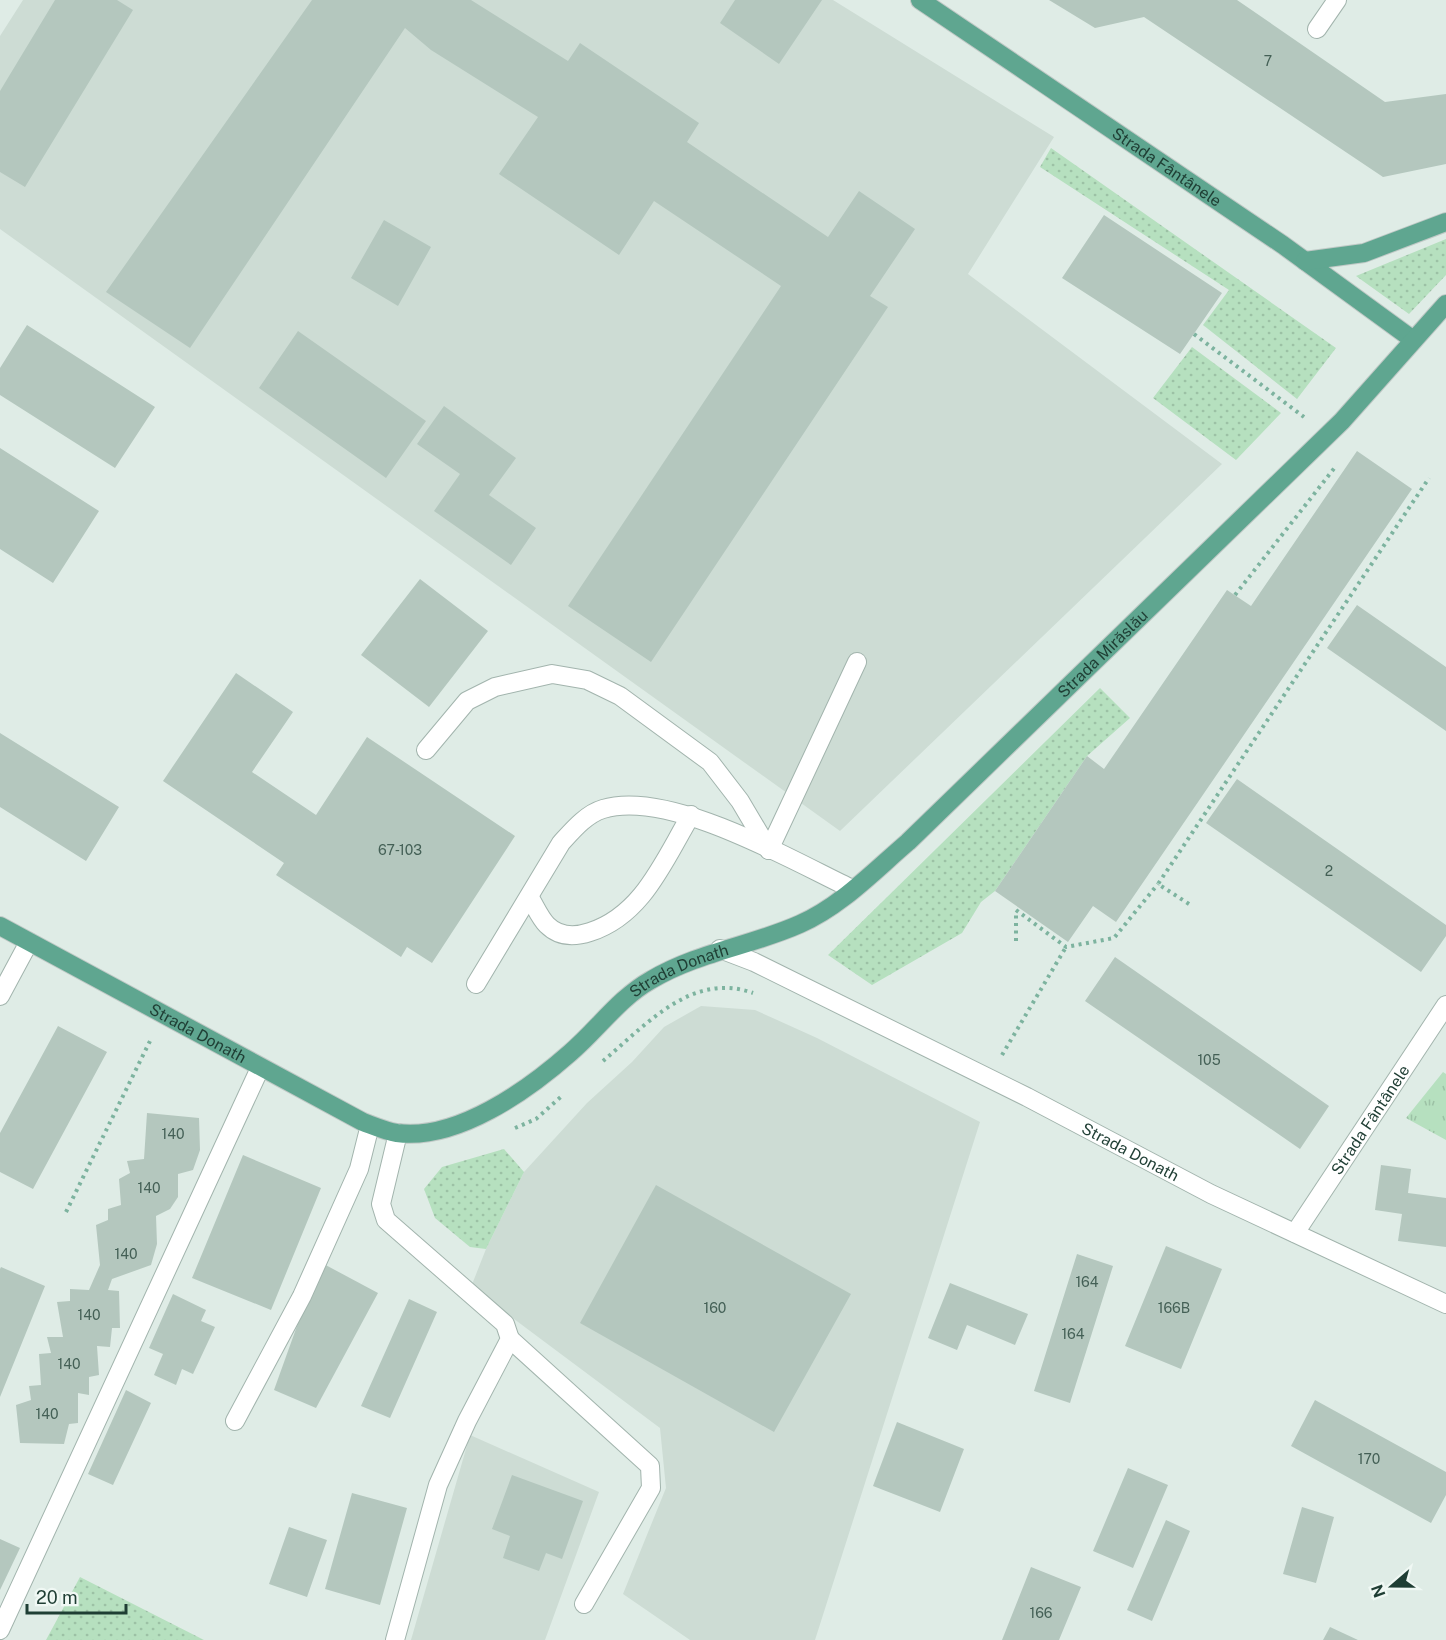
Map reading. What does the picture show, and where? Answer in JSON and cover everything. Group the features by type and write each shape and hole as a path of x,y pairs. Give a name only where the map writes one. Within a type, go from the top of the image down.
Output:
{"main road":[{"name":"Strada Fântânele","path":"920,0 1305,261 1412,339"},
{"path":"1305,261 1364,253 1446,222"},
{"name":"Strada Mirăslău","path":"720,949 797,925 817,916 908,842 1342,421 1412,339 1446,304"},
{"name":"Strada Donath","path":"0,926 260,1068 370,1125 398,1133 421,1133 446,1128 519,1092 571,1053 629,995 651,980 720,949"}],"street":[{"path":"1317,29 1337,0"},
{"path":"769,850 857,662"},
{"path":"426,750 467,701 495,687 552,674 587,680 620,696 710,762 740,801 769,850"},
{"path":"476,984 530,898 561,843 577,825 600,810 615,806 640,806 691,815 852,889"},
{"path":"530,898 546,924 559,934 578,936 603,928 626,913 644,895 691,815"},
{"path":"0,996 29,942"},
{"name":"Strada Donath","path":"720,949 754,962 988,1078 1211,1194 1446,1304"},
{"name":"Strada Fântânele","path":"1295,1233 1446,1005"},
{"path":"0,1630 260,1068"},
{"path":"235,1421 302,1296 359,1169 370,1125"},
{"path":"398,1133 381,1204 386,1220 505,1324 510,1339 650,1466 651,1488 585,1604"},
{"path":"395,1640 438,1485 466,1421 510,1339"}],"path":[{"path":"1194,334 1304,417"},
{"path":"1235,595 1341,460"},
{"path":"1016,940 1016,910 1066,947 1114,938 1158,884 1429,478"},
{"path":"1158,884 1189,904"},
{"path":"988,1078 1066,947"},
{"path":"598,1066 687,994 718,986 756,994"},
{"path":"141,1033 161,1044"},
{"path":"66,1212 152,1039"},
{"path":"510,1130 536,1119 572,1088"}],"shaded area":[{"path":"23,0 833,0 1054,137 968,274 1222,464 840,831 0,229 0,36"},
{"path":"701,1006 755,1010 817,1038 980,1122 815,1640 690,1640 623,1594 666,1488 660,1428 471,1287 486,1249 524,1172 587,1103 632,1062 664,1027"},
{"path":"470,1435 599,1492 545,1640 411,1640"}],"green space":[{"path":"1051,148 1336,348 1297,399 1203,325 1229,290 1040,167"},
{"path":"1446,239 1446,275 1409,314 1356,276"},
{"path":"1192,347 1281,413 1236,460 1153,398"},
{"path":"1100,688 1130,718 1087,756 995,891 981,902 962,933 872,985 828,955"},
{"path":"1443,1072 1446,1074 1446,1140 1406,1118"},
{"path":"504,1149 524,1172 486,1249 470,1247 435,1218 424,1189 442,1167"},
{"path":"80,1577 204,1640 46,1640"}],"building":[{"path":"55,0 117,0 133,10 25,187 0,172 0,91"},
{"path":"312,0 471,0 568,61 580,43 699,123 687,142 828,237 859,191 915,229 870,296 888,307 651,662 568,606 781,286 654,201 619,255 499,174 538,117 431,50 405,28 190,348 106,292"},
{"path":"735,0 822,0 779,64 720,23"},
{"path":"1049,0 1237,0 1385,102 1446,94 1446,164 1383,177 1144,17 1095,28"},
{"path":"1104,215 1222,293 1180,354 1062,278"},
{"path":"384,220 431,247 398,306 351,278"},
{"path":"27,325 155,407 115,468 0,395 0,368"},
{"path":"298,331 426,421 386,478 259,388"},
{"path":"444,406 516,458 489,495 536,528 511,565 434,511 460,474 417,444"},
{"path":"0,448 99,511 53,583 0,549"},
{"path":"1357,451 1412,489 1116,922 1093,906 1068,942 995,891 1087,756 1104,769 1227,590 1251,606"},
{"path":"420,579 488,631 429,707 361,655"},
{"path":"1357,605 1446,667 1446,731 1327,648"},
{"path":"236,673 293,712 252,772 316,815 367,737 515,836 432,963 407,947 401,957 276,875 284,863 163,781"},
{"path":"0,733 119,807 86,861 0,807"},
{"path":"1237,779 1446,925 1446,936 1421,972 1206,823"},
{"path":"1115,957 1329,1106 1300,1149 1085,1001"},
{"path":"58,1026 107,1052 33,1189 0,1172 0,1133"},
{"path":"147,1113 199,1118 200,1150 193,1170 178,1174 178,1197 170,1209 156,1216 157,1244 151,1265 112,1279 108,1290 119,1291 120,1328 112,1328 110,1347 97,1346 99,1375 89,1377 89,1395 78,1393 78,1423 69,1424 64,1444 20,1443 16,1405 31,1400 29,1386 41,1385 39,1354 51,1353 47,1337 63,1337 57,1302 70,1301 70,1289 89,1290 100,1265 96,1225 108,1220 108,1209 121,1205 119,1179 130,1173 127,1161 144,1159"},
{"path":"243,1155 321,1188 271,1310 192,1278"},
{"path":"1381,1165 1411,1169 1408,1193 1446,1198 1446,1247 1398,1241 1402,1214 1375,1210"},
{"path":"656,1185 851,1294 774,1432 580,1323"},
{"path":"1166,1246 1222,1269 1181,1369 1125,1346"},
{"path":"1077,1254 1113,1266 1070,1403 1034,1391"},
{"path":"320,1262 378,1293 316,1408 274,1390"},
{"path":"1,1267 45,1286 0,1397 0,1269"},
{"path":"950,1283 1028,1314 1015,1345 967,1325 957,1350 928,1338"},
{"path":"173,1294 206,1310 201,1321 215,1327 193,1374 182,1369 176,1385 154,1375 163,1354 149,1348"},
{"path":"409,1299 437,1312 390,1418 361,1406"},
{"path":"126,1390 151,1403 113,1485 88,1474"},
{"path":"1315,1400 1446,1472 1446,1495 1431,1523 1291,1446"},
{"path":"897,1422 964,1449 940,1512 873,1486"},
{"path":"1128,1468 1168,1485 1133,1568 1093,1551"},
{"path":"512,1475 583,1501 562,1559 546,1553 539,1571 503,1558 510,1536 492,1529"},
{"path":"352,1493 407,1508 380,1605 325,1589"},
{"path":"1302,1507 1334,1517 1316,1583 1283,1574"},
{"path":"1166,1520 1190,1531 1152,1621 1127,1610"},
{"path":"289,1527 327,1540 307,1597 269,1584"},
{"path":"0,1539 20,1548 0,1590"},
{"path":"1031,1567 1081,1587 1059,1640 1002,1640"},
{"path":"1330,1627 1358,1640 1323,1640"}]}
